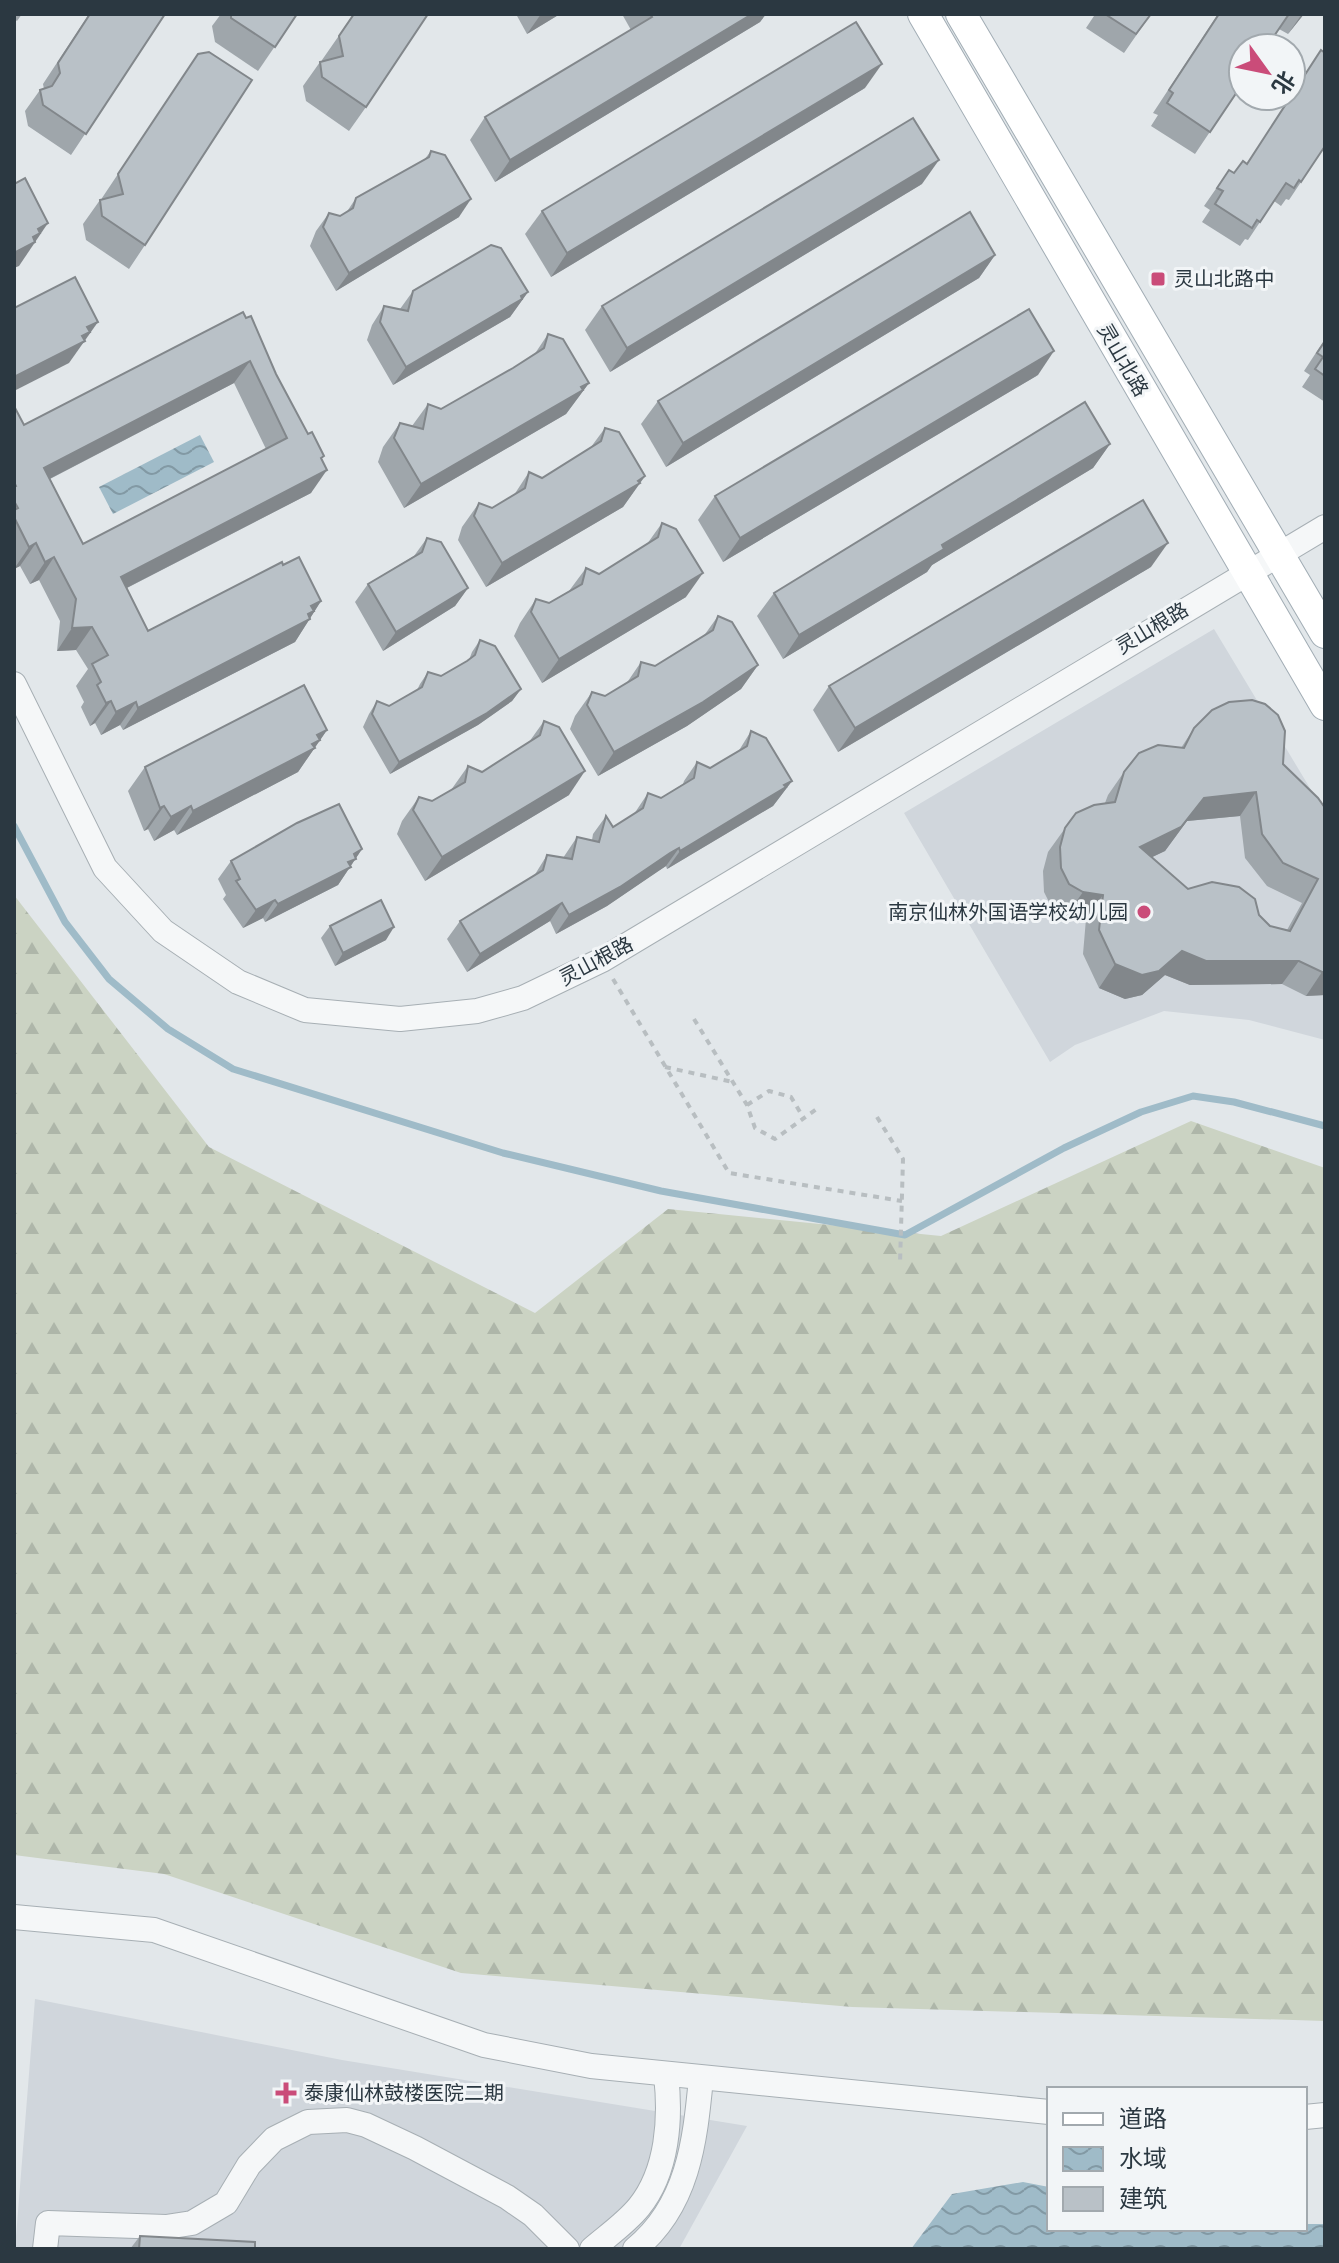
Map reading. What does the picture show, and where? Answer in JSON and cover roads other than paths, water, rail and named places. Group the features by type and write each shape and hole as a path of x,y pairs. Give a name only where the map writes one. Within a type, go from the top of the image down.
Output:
{"main road":[{"name":"灵山北路","path":"923,14 1325,705"},
{"name":"灵山北路","path":"961,14 1325,633"}],"street":[{"name":"灵山根路","path":"14,684 105,868 163,931 238,982 305,1010 400,1019 489,1008 523,998 602,960 1245,572 1325,527"},
{"path":"14,1917 154,1930 241,1957 386,2014 484,2045 591,2066 1047,2112"},
{"path":"592,2249 639,2208 656,2175 669,2116 666,2075"},
{"path":"635,2249 665,2218 683,2181 695,2134 701,2078"},
{"path":"45,2249 48,2223 179,2226 205,2218 226,2203 249,2165 274,2139 308,2122 327,2119 366,2125 507,2197 533,2215 567,2249"}],"water":[{"path":"200,435 214,462 113,514 99,487"},
{"path":"1023,2182 1047,2187 1047,2231 1307,2231 1307,2224 1325,2224 1325,2249 911,2249 952,2194"}],"waterway":[{"path":"14,826 65,922 109,979 168,1029 233,1069 503,1153 661,1191 905,1235 1064,1148 1141,1112 1193,1096 1234,1102 1325,1126"}],"place":[{"name":"灵山北路中","path":"1158,279"},
{"name":"南京仙林外国语学校幼儿园","path":"1144,912"},
{"name":"泰康仙林鼓楼医院二期","path":"286,2093"}]}
